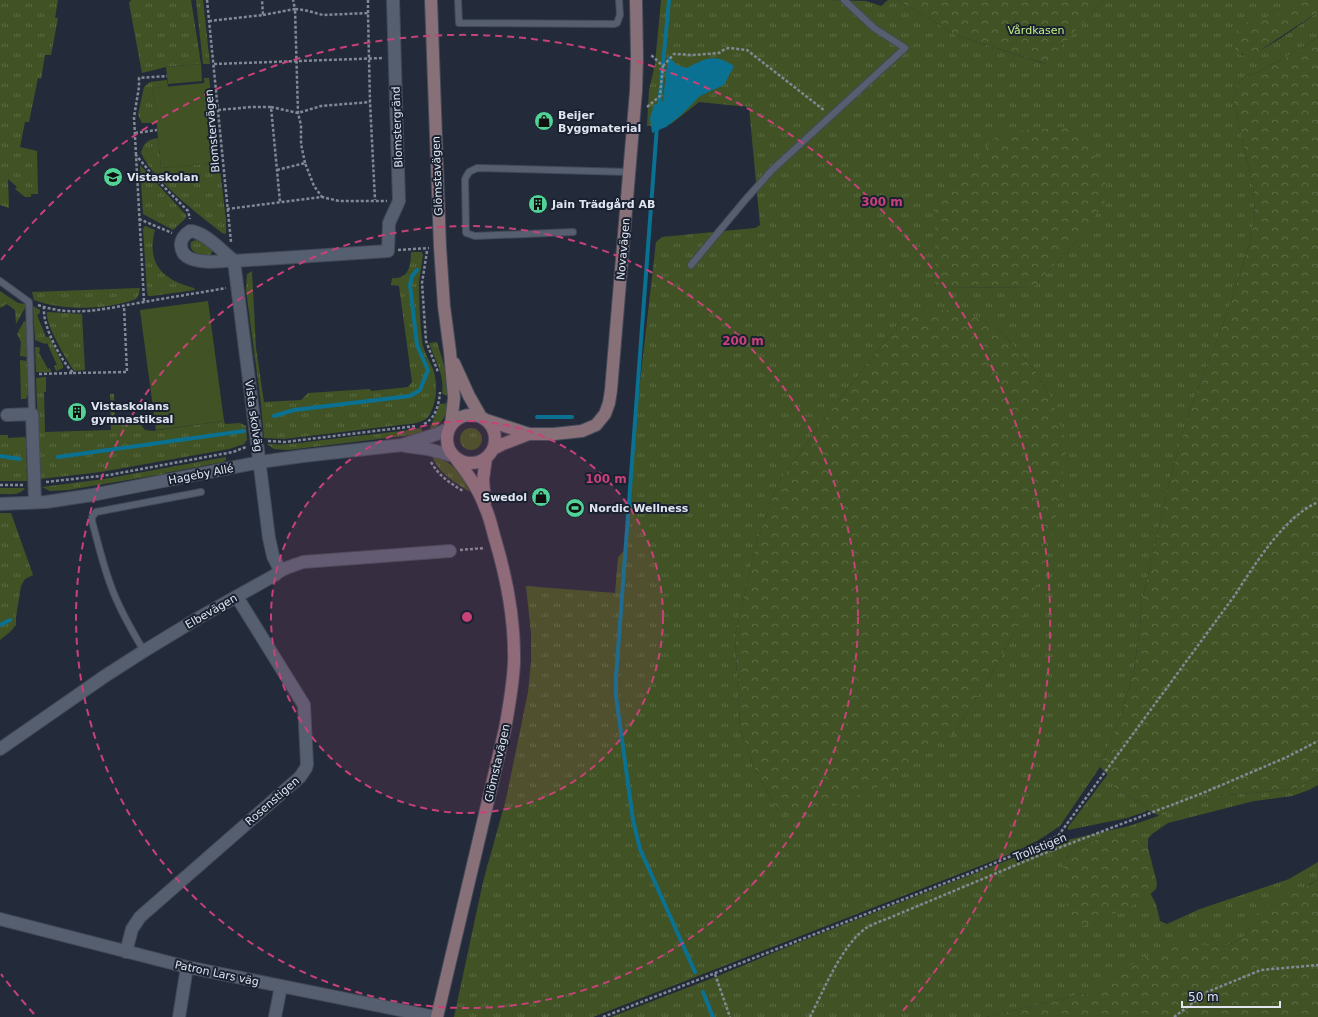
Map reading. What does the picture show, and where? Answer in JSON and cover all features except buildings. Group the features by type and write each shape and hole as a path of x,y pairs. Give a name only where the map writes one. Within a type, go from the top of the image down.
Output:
{"main road":[{"name":"Glömstavägen","path":"431,0 440,247 444,306 454,398 446,442 447,447 468,476 485,507 500,556 511,612 514,648 513,682 505,730 436,1017"},
{"name":"Novavägen","path":"484,419 529,434 554,434 582,431 596,425 605,414 609,403 629,172 637,57 636,0"},
{"name":"Glömstavägen","path":"450,352 469,396 484,419 493,428 495,444 489,454 483,480 485,507"},
{"path":"450,426 463,416 472,415 484,419"},
{"name":"Novavägen","path":"489,454 503,444 529,434"},
{"path":"455,458 462,462 472,464 482,461 489,454"}],"street":[{"name":"Blomstergränd","path":"388,251 389,223 399,201 393,0"},
{"path":"234,261 223,252 220,247 194,231 187,233 181,243 182,250 187,256 200,261 234,261 388,251"},
{"name":"Vista skolväg","path":"234,261 269,538 273,556 280,570"},
{"path":"8,415 32,414 36,502"},
{"name":"Hageby Allé","path":"0,504 36,502 92,495 260,462 402,445 437,434 450,426"},
{"name":"Hageby Allé","path":"402,445 428,449 455,458"},
{"name":"Elbevägen","path":"0,749 105,676 144,651 200,617 275,575 280,570 287,569 303,562 450,551"},
{"name":"Rosenstigen","path":"126,952 132,929 140,917 300,777 306,768 307,758 304,705 237,597"},
{"name":"Patron Lars väg","path":"0,919 187,967 436,1017"},
{"path":"179,1017 187,967"},
{"path":"275,1017 281,986"}],"lane":[{"path":"458,0 459,23 606,24 617,23 620,14 619,0"},
{"path":"691,265 772,170 905,48 874,28 844,0"},
{"path":"573,232 475,236 466,233 465,179 469,172 478,168 629,172"},
{"path":"0,281 29,302 32,414"},
{"path":"144,651 131,630 111,587 102,559 92,517 96,512 201,492"}],"path":[{"name":"Blomstervägen","path":"207,0 234,261"},
{"path":"262,0 263,15"},
{"path":"293,0 295,9 298,113 301,126 301,144 305,163 314,186 322,197"},
{"path":"368,0 370,102 375,200"},
{"path":"209,21 263,15 295,9 322,15 368,13"},
{"path":"645,108 660,96 663,66 674,54 693,55 719,53 729,48 735,50 747,50 831,116"},
{"path":"648,52 663,66"},
{"path":"214,64 395,58"},
{"path":"144,302 134,117 140,87 139,78 167,76"},
{"path":"218,110 271,107 298,113 320,106 370,102"},
{"path":"271,107 280,202"},
{"path":"135,133 157,130"},
{"path":"136,155 155,178 188,211 194,231"},
{"path":"277,170 305,163"},
{"path":"228,208 322,197 339,201 399,201"},
{"path":"139,219 175,234"},
{"path":"388,251 440,247"},
{"path":"29,302 44,307 64,310 102,310 236,286"},
{"path":"31,374 127,372 124,306"},
{"path":"44,307 44,315 49,332 61,356 73,373"},
{"path":"0,485 35,484 101,476 233,452 258,442 285,442 411,428 427,422 428,437"},
{"path":"428,449 430,460 438,472 450,483 466,494"},
{"path":"603,1017 968,874 1058,836 1235,595 1261,554 1298,516 1311,505 1318,502"},
{"path":"450,551 487,548 486,542"},
{"name":"Trollstigen","path":"810,1017 847,948 867,928 1040,856 1203,794 1287,757 1318,741"},
{"path":"1174,1017 1207,992 1261,970 1318,966"},
{"path":"715,974 730,1017"}],"green space":[{"path":"0,0 58,0 55,18 58,18 51,55 45,55 41,79 38,78 29,122 25,122 20,147 37,151 38,194 31,194 31,197 25,197 15,189 17,187 8,179 9,208 0,205"},
{"path":"131,0 191,0 201,64 166,67 142,73 129,3"},
{"path":"196,0 203,0 210,64 203,64"},
{"path":"661,0 866,1 881,6 888,0 898,0 956,35 1045,64 1103,0 1307,0 1240,45 1241,55 1258,51 1269,45 1292,31 1318,12 1318,37 1285,58 1239,81 1233,99 1253,186 1255,215 1250,242 1227,314 1190,410 1171,475 1142,601 1134,670 1121,715 1100,767 1060,826 1037,841 1008,855 593,1017 454,1017 483,882 506,799 528,692 531,662 531,633 526,586 615,593 618,558 626,548 636,417 656,242 662,237 755,228 760,225 749,107 699,102 671,124 647,126 649,90 655,64","holes":["935,222 1078,240 1033,287 936,288","980,318 1001,331 1036,372 1052,400 1014,633 990,676 955,732 778,811 755,769 740,729 735,635 757,541 778,483 829,413 900,322"]},
{"name":"Vårdkasen","path":"898,0 1103,0 1046,64 956,35"},
{"path":"1302,0 1318,0 1318,12 1253,55 1247,56 1237,53 1234,42 1236,34 1246,23 1284,12"},
{"path":"1318,37 1318,776 1297,788 1217,796 1160,816 1147,810 1144,805 1116,789 1108,778 1107,774 1100,767 1121,715 1134,670 1142,601 1171,475 1190,410 1227,314 1250,242 1255,215 1253,186 1233,99 1239,81 1285,58"},
{"path":"201,64 202,81 168,84 166,67"},
{"path":"204,78 209,78 226,220 225,234 166,186 147,164 141,153 146,142 158,138 161,168 212,163"},
{"path":"167,80 168,87 153,88 157,123 142,123 138,115 144,87 150,82"},
{"path":"205,83 213,163 161,168 153,88"},
{"path":"1075,127 1093,148 1108,190 1104,203 1078,240 1033,287 936,288 934,208 997,135 1001,132"},
{"path":"140,165 186,215 186,218 173,230 143,214"},
{"path":"145,226 155,230 153,252 155,261 160,269 174,280 183,285 194,288 195,290 148,296 143,229"},
{"path":"196,240 205,242 213,250 210,256 196,253 192,249 191,242"},
{"path":"411,252 422,252 419,285 422,340 436,380 434,403 428,417 421,422 412,424 284,439 264,438 246,290 247,274 252,271 256,348 264,402 301,400 308,393 370,389 371,391 408,387 412,382 399,286 391,285 392,278 402,277 408,271"},
{"path":"140,288 136,299 124,303 85,308 46,304 34,300 32,292"},
{"path":"0,291 18,303 25,304 26,306 16,324 15,310 7,304 0,308"},
{"path":"208,301 224,421 156,430 140,310"},
{"path":"33,306 40,310 40,313 37,315 46,337 49,337 63,365 63,368 56,371 54,366 57,365 47,343 45,344 35,340"},
{"path":"950,310 980,318 1001,331 1036,372 1052,400 1067,444 1056,518 1045,562 1030,602 1014,633 990,676 955,732 877,787 851,799 811,814 785,814 778,811 755,769 740,729 735,635 757,541 778,483 829,413 900,322 929,311"},
{"path":"47,312 82,314 85,370 74,371 61,350 49,325"},
{"path":"24,321 26,322 27,357 20,356 21,342 17,334"},
{"path":"437,342 446,372 448,395 444,395 442,393 443,386 441,374 429,343"},
{"path":"35,347 39,347 39,353 48,369 50,368 50,372 36,372"},
{"path":"20,360 27,361 28,394 26,399 21,399"},
{"path":"46,377 46,392 44,392 45,432 111,430 110,394 114,394 115,418 123,423 141,425 145,430 152,431 224,421 225,424 240,423 246,426 247,440 244,444 229,449 101,472 40,479 36,378"},
{"path":"448,403 446,412 441,422 430,430 440,404"},
{"path":"421,428 423,432 412,435 288,450 274,449 267,444 300,443"},
{"path":"471,428 479,431 482,439 479,447 471,450 463,447 460,439 463,431"},
{"path":"0,435 8,435 8,438 25,437 27,481 0,481"},
{"path":"432,456 446,462 456,469 470,492 453,481 438,468"},
{"path":"226,457 226,460 223,462 165,473 165,476 158,475 68,490 50,491 42,487 104,479"},
{"path":"0,488 25,488 23,491 17,493 0,494"},
{"path":"0,513 11,513 33,575 25,579 21,586 16,625 0,640"},
{"path":"1108,774 1116,789 1144,805 1147,810 1127,818 1068,830 1068,827"},
{"path":"1318,776 1318,785 1292,796 1254,801 1168,823 1152,834 1148,839 1148,848 1132,837 1102,838 1073,847 1066,858 1145,899 1150,893 1156,904 1160,921 1167,924 1200,909 1289,879 1318,862 1318,879 1252,920 1246,935 1235,942 1222,947 1195,945 1099,989 1090,995 1079,993 1074,996 986,1017 611,1017 1049,844 1129,826 1217,796 1297,788"},
{"path":"1118,836 1132,837 1148,848 1157,883 1156,889 1145,899 1132,906 1075,929 1069,927 1063,863 1073,847 1102,838"},
{"path":"1318,879 1318,1017 986,1017 1074,996 1079,993 1090,995 1125,968 1168,946 1181,943 1222,947 1235,942 1246,935 1252,920 1260,910 1285,895 1311,884"}],"water":[{"path":"668,56 677,65 687,68 710,58 721,59 734,66 724,85 700,96 680,116 666,127 652,133 650,118 654,105 663,101"}],"waterway":[{"path":"659,107 669,0"},
{"path":"657,126 616,677 616,696 633,820 640,849 695,972"},
{"path":"274,416 294,410 410,396 420,390 428,370 417,345 410,285 412,276 417,270"},
{"path":"537,417 572,417"},
{"path":"58,457 244,431"},
{"path":"0,456 20,459"},
{"path":"0,625 10,620"},
{"path":"703,992 713,1017"}],"place":[{"name":"Beijer Byggmaterial","path":"544,121"},
{"name":"Vistaskolan","path":"113,177"},
{"name":"Jain Trädgård AB","path":"538,204"},
{"name":"Vistaskolans gymnastiksal","path":"77,412"},
{"name":"Swedol","path":"541,497"},
{"name":"Nordic Wellness","path":"575,508"}]}
